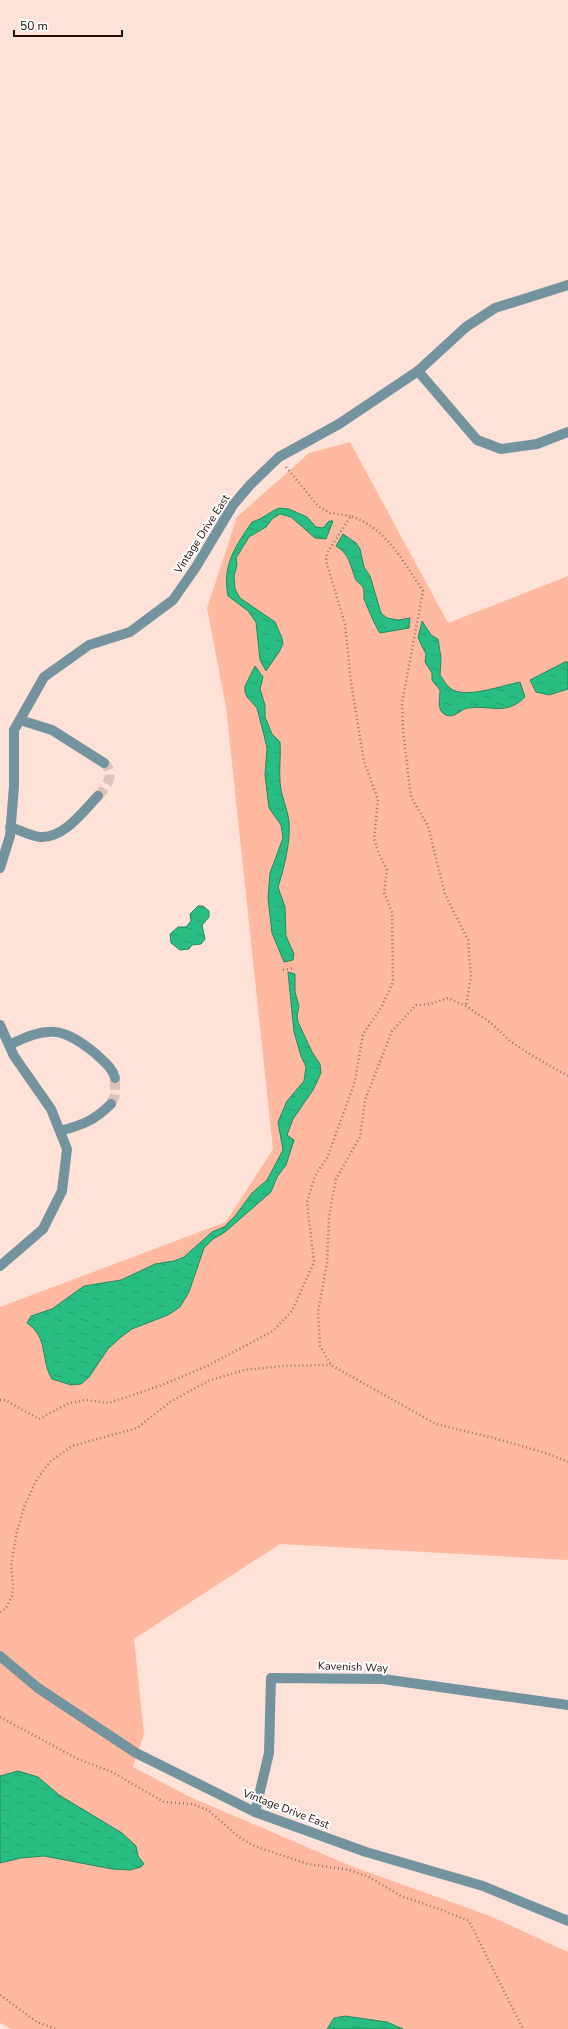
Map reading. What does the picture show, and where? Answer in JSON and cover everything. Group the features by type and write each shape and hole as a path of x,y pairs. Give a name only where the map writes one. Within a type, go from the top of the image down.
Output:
{"street":[{"name":"Vintage Drive East","path":"0,868 10,836 14,786 14,730 44,677 89,645 130,632 173,600 196,567 234,505 250,485 279,457 340,424 418,371 466,327 495,308 568,285"},
{"path":"418,371 476,440 501,450 537,444 568,432"},
{"path":"20,720 52,730 104,763"},
{"path":"10,827 39,837 55,835 66,828 98,796"},
{"path":"0,1025 14,1056 51,1110 68,1149 62,1191 43,1229 0,1266"},
{"path":"9,1045 39,1033 51,1031 62,1032 74,1038 108,1065 114,1073 115,1078"},
{"path":"60,1131 86,1124 96,1118 111,1104"},
{"name":"Vintage Drive East","path":"0,1656 38,1688 136,1753 255,1812 366,1852 483,1886 568,1921"},
{"name":"Kavenish Way","path":"255,1812 269,1753 271,1678 383,1679 568,1705"}],"path":[{"path":"279,457 318,506 330,513 351,516 359,519 385,535 423,591 412,640 402,703 403,731 411,797 428,826 445,894 468,940 471,978 466,1006"},
{"path":"0,1400 5,1400 39,1419 69,1403 86,1400 109,1403 207,1366 273,1331 292,1311 314,1262 308,1202 316,1176 328,1156 355,1081 363,1034 382,1008 393,982 392,913 384,892 387,870 374,839 378,799 364,762 351,682 344,624 326,561 329,550 351,516"},
{"path":"283,970 294,968"},
{"path":"331,1365 320,1346 318,1312 327,1263 329,1217 336,1179 360,1137 365,1100 392,1031 416,1005 430,1004 448,998 466,1006 491,1023 510,1041 568,1076"},
{"path":"0,1612 6,1608 12,1596 13,1584 11,1565 17,1531 24,1507 37,1479 51,1461 72,1446 137,1428 170,1402 208,1381 244,1370 283,1366 331,1365 436,1424 494,1438 568,1462"},
{"path":"0,1717 78,1759 112,1772 164,1802 192,1804 208,1810 239,1837 254,1846 308,1864 349,1870 369,1877 401,1896 469,1921 523,2029"},
{"path":"0,1995 37,2022 56,2029"}],"shaded area":[{"path":"350,442 448,623 568,576 568,1560 280,1544 134,1639 144,1734 133,1767 188,1796 351,1866 490,1916 568,1952 568,2029 12,2029 0,2023 0,1307 226,1222 273,1149 226,707 207,608 237,517 309,453"}],"water":[{"path":"279,508 289,509 307,517 316,527 323,528 329,521 333,521 326,539 315,538 291,517 280,514 272,519 266,527 249,537 236,558 237,565 234,576 235,589 240,598 275,622 282,638 283,644 266,671 260,660 256,622 248,611 228,596 227,575 228,566 235,548 252,522"},
{"path":"343,534 356,543 360,549 364,567 370,576 381,613 387,618 398,620 410,618 409,628 380,633 364,599 363,587 356,580 347,557 341,549 336,546"},
{"path":"422,621 431,635 438,639 441,658 440,675 450,688 464,693 484,691 520,682 525,697 518,703 505,708 466,708 452,716 443,713 439,704 440,690 432,680 432,673 425,662 426,654 418,638"},
{"path":"565,662 568,662 568,689 549,695 536,692 530,680"},
{"path":"255,666 263,677 260,689 265,705 265,717 272,734 280,742 280,782 289,821 289,837 283,872 278,887 285,907 286,936 294,954 293,960 284,962 272,933 268,898 270,873 283,838 281,825 269,808 265,775 267,748 257,708 247,697 245,692 245,686"},
{"path":"198,906 203,906 209,911 209,917 202,925 205,939 201,944 192,945 189,949 180,950 171,943 170,934 178,927 186,927 191,921 190,914"},
{"path":"288,972 295,974 295,992 299,1006 297,1016 298,1022 312,1052 320,1064 321,1073 313,1090 293,1119 287,1135 294,1140 286,1165 277,1177 271,1192 204,1248 189,1292 180,1307 168,1315 132,1329 121,1337 108,1349 89,1377 81,1384 71,1385 52,1379 48,1371 38,1335 27,1323 31,1316 52,1309 84,1286 121,1280 155,1264 174,1261 184,1257 212,1232 224,1227 235,1216 252,1193 267,1180 283,1150 278,1122 287,1101 304,1081 306,1067 294,1032"},
{"path":"18,1771 38,1777 59,1795 122,1833 136,1846 138,1856 144,1864 141,1867 130,1870 112,1869 44,1856 21,1858 0,1863 0,1776"},
{"path":"345,2016 387,2022 403,2029 327,2029 334,2018"}],"tunnel":[{"path":"98,796 107,784 110,775 108,767 104,763"},
{"path":"111,1104 115,1095 115,1078"}]}
